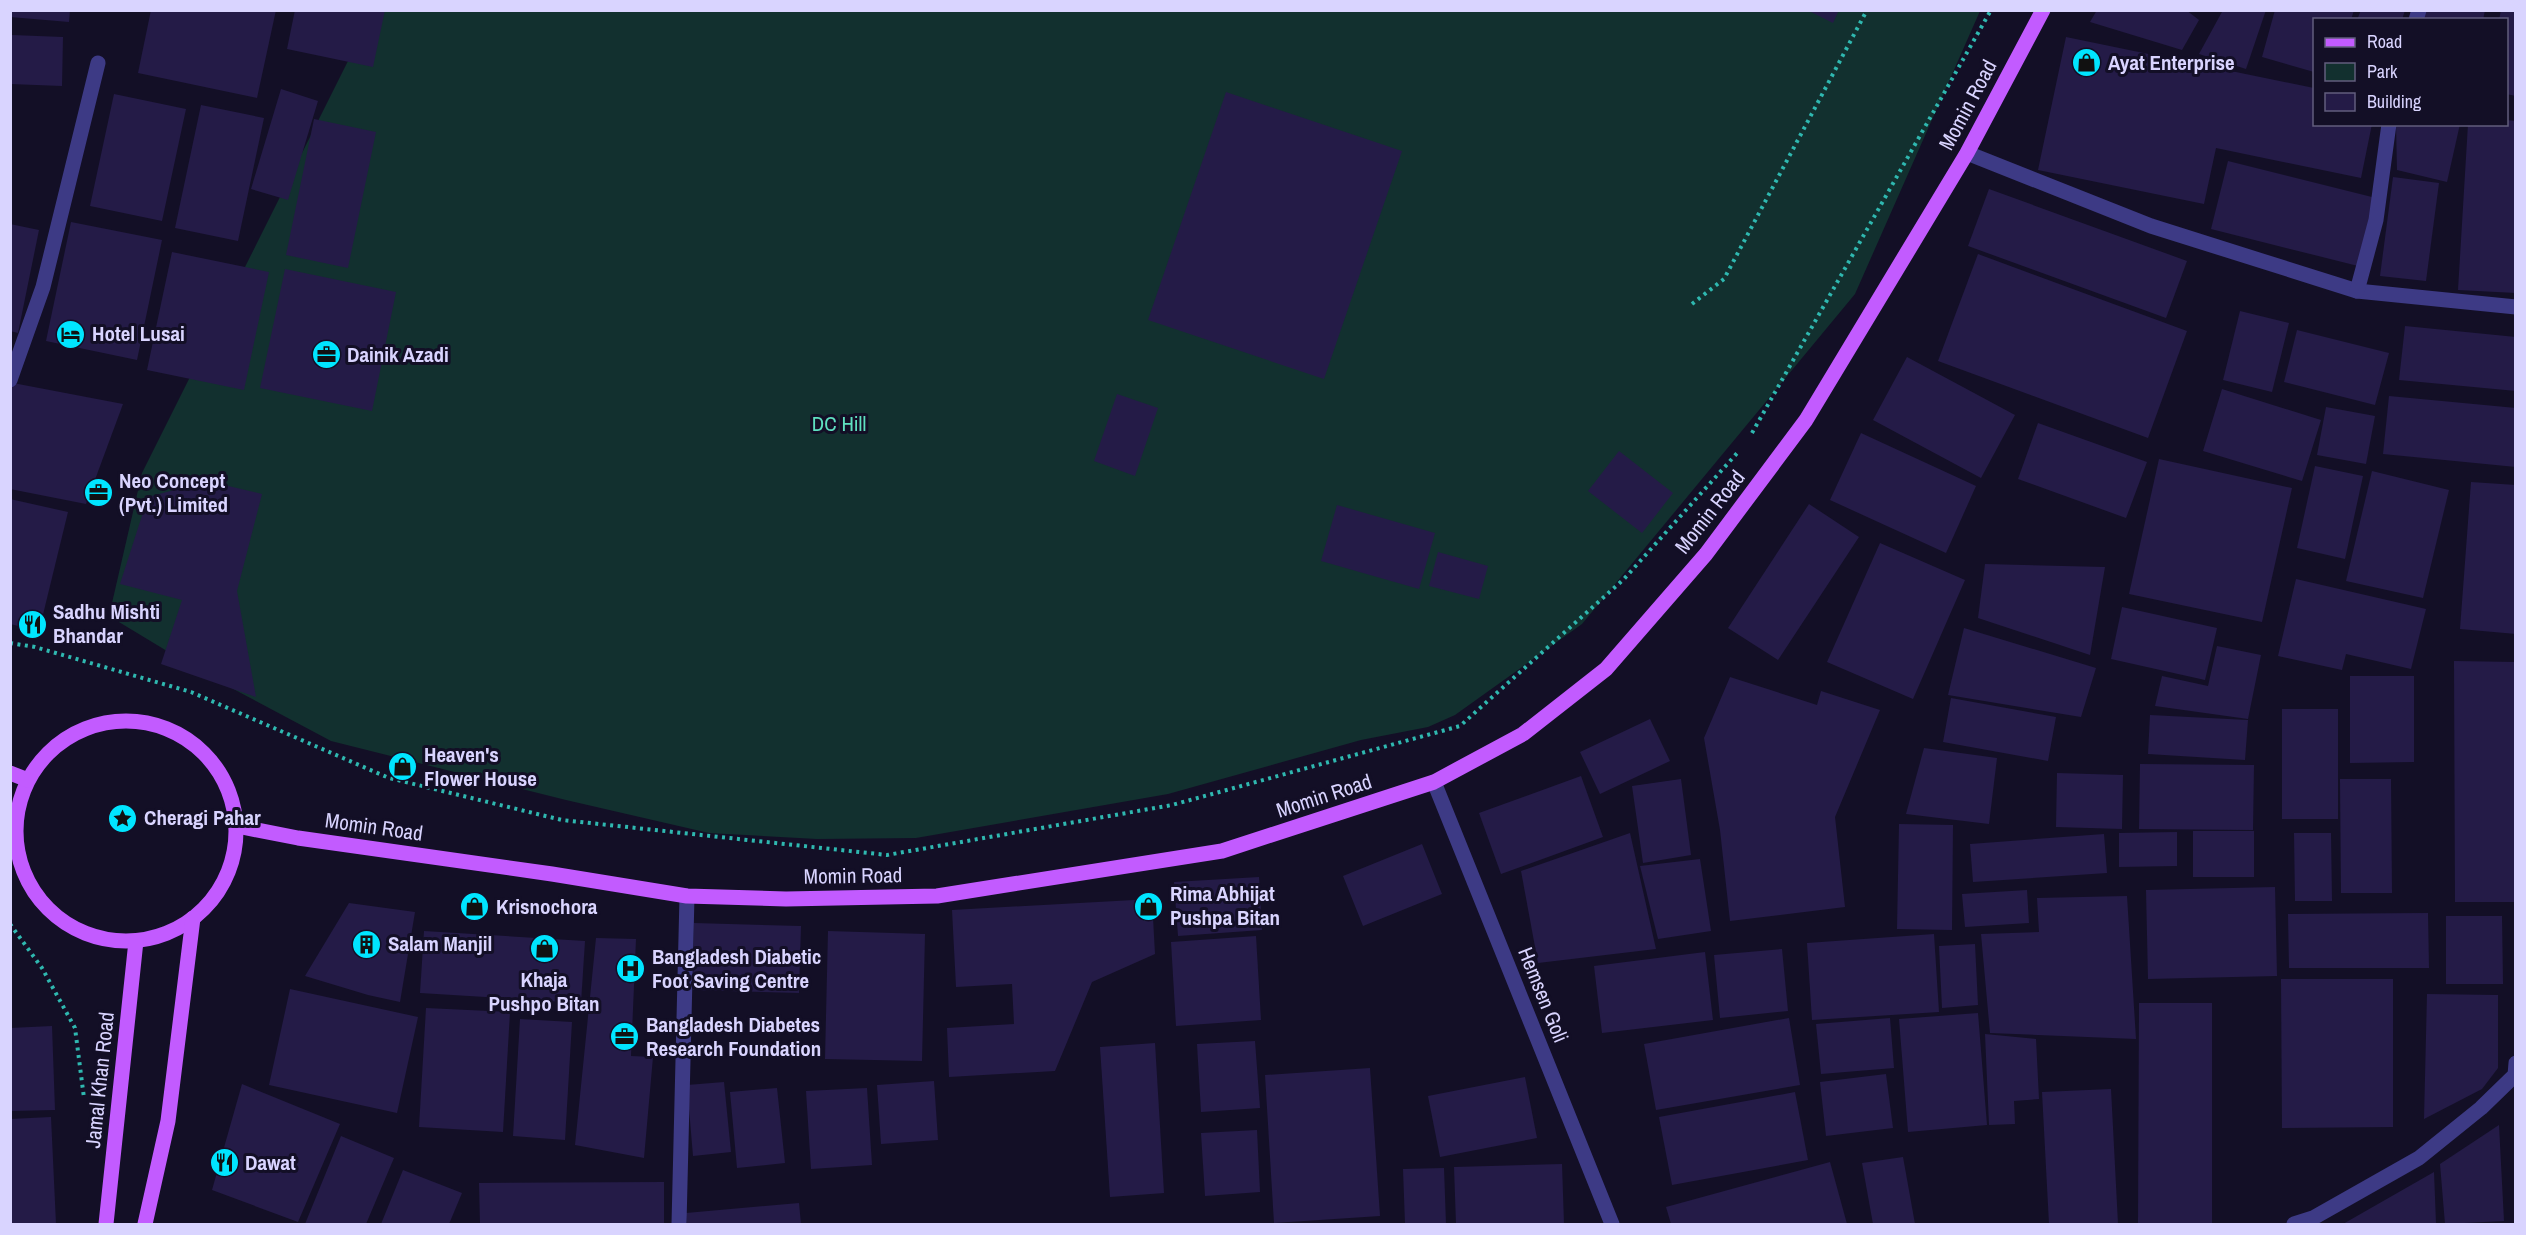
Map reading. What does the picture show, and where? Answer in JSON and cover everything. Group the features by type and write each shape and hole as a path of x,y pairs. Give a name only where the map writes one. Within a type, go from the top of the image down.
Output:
{"main road":[{"name":"Momin Road","path":"237,826 298,838 552,874 687,896 786,899 937,896 1222,851 1434,782 1523,734 1606,669 1706,554 1806,420 1967,153 2043,10"},
{"path":"121,721 150,723 177,733 201,750 220,772 232,798 237,826 233,861 217,893 193,918 166,933 136,940 106,939 79,930 54,914 34,892 21,866 16,837 18,808 28,780 45,757 67,738 93,726 121,721"},
{"path":"10,773 28,780"},
{"path":"145,1224 168,1121 193,918"},
{"name":"Jamal Khan Road","path":"106,1224 136,940"}],"street":[{"path":"10,380 43,288 98,63"},
{"path":"2357,291 2376,220 2389,126"},
{"path":"1967,153 2151,226 2357,291 2516,307"},
{"name":"Hemsen Goli","path":"1434,782 1612,1224"},
{"path":"679,1224 687,896"},
{"path":"2294,1224 2313,1218 2419,1158 2481,1108 2515,1075 2516,1063"}],"path":[{"path":"1692,304 1724,279 1867,10"},
{"path":"1748,441 1991,10"},
{"path":"10,643 35,647 191,692 389,778 481,801 562,820 887,855 1172,805 1460,726 1624,579 1740,449"},
{"path":"10,924 42,968 75,1028 82,1067"}],"green space":[{"name":"DC Hill","path":"373,11 1980,11 1855,294 1582,624 1455,715 1428,727 1361,740 1168,794 916,838 817,839 709,833 331,741 205,674 109,616 142,473"}],"building":[{"path":"10,10 70,10 69,22 10,17"},
{"path":"151,10 276,10 257,98 138,73"},
{"path":"295,10 385,10 373,67 287,49"},
{"path":"1807,10 1839,10 1833,23"},
{"path":"2097,10 2186,10 2199,20 2182,50 2090,22"},
{"path":"2223,10 2266,10 2246,69 2199,54"},
{"path":"2275,10 2354,10 2352,18 2313,18 2313,72 2262,57"},
{"path":"2361,10 2405,10 2403,18 2358,18"},
{"path":"2422,10 2485,10 2483,18 2420,18"},
{"path":"2501,10 2516,10 2516,96 2508,94 2508,18 2499,18"},
{"path":"12,35 63,37 62,86 10,84"},
{"path":"2066,37 2313,88 2313,126 2372,126 2361,178 2216,148 2204,204 2038,170"},
{"path":"281,89 318,101 288,200 251,189"},
{"path":"1226,92 1402,151 1324,379 1148,320"},
{"path":"114,94 186,109 162,221 90,206"},
{"path":"201,105 264,118 238,241 175,228"},
{"path":"314,119 376,132 348,268 286,255"},
{"path":"2508,120 2516,121 2516,293 2458,290 2468,126 2508,126"},
{"path":"2396,126 2460,126 2447,182 2397,170"},
{"path":"2228,161 2376,198 2358,266 2211,229"},
{"path":"2393,177 2439,183 2426,281 2380,276"},
{"path":"1989,189 2187,261 2166,318 1968,246"},
{"path":"71,222 162,240 137,360 46,341"},
{"path":"10,224 39,230 18,333 10,331"},
{"path":"172,252 269,272 244,390 147,370"},
{"path":"1978,254 2187,331 2148,438 1938,361"},
{"path":"285,269 396,292 372,411 260,388"},
{"path":"2240,311 2289,323 2272,392 2223,380"},
{"path":"2405,326 2516,337 2516,391 2399,380"},
{"path":"2297,330 2389,353 2375,405 2284,382"},
{"path":"1907,357 2015,415 1981,478 1873,420"},
{"path":"13,383 123,404 86,504 10,489 10,396"},
{"path":"2222,389 2321,420 2302,481 2203,451"},
{"path":"1117,394 1158,408 1135,476 1094,461"},
{"path":"2389,396 2516,408 2516,467 2383,454"},
{"path":"2326,407 2375,416 2366,464 2317,455"},
{"path":"2038,423 2147,462 2126,518 2018,479"},
{"path":"1861,433 1976,486 1946,553 1830,500"},
{"path":"1619,451 1673,493 1642,533 1588,491"},
{"path":"2159,459 2292,488 2262,622 2129,594"},
{"path":"2315,466 2363,476 2345,559 2297,548"},
{"path":"2372,471 2449,490 2423,598 2346,581"},
{"path":"207,481 262,494 237,591 256,697 161,664 182,600 120,584 148,497"},
{"path":"2471,482 2516,485 2516,634 2460,629"},
{"path":"10,499 68,512 39,631 10,624"},
{"path":"1809,504 1859,537 1778,660 1728,628"},
{"path":"1337,505 1435,533 1419,589 1321,561"},
{"path":"1880,543 1965,580 1913,699 1827,662"},
{"path":"1438,552 1488,566 1479,599 1429,586"},
{"path":"1985,564 2105,567 2090,655 1978,618"},
{"path":"2296,579 2426,609 2411,669 2346,654 2342,670 2278,656"},
{"path":"2122,607 2217,628 2205,680 2111,659"},
{"path":"1964,628 2096,668 2081,717 1948,695"},
{"path":"2217,646 2261,655 2248,719 2155,706 2162,676 2208,686"},
{"path":"2454,661 2516,662 2516,902 2455,902"},
{"path":"2350,676 2414,676 2414,762 2350,763"},
{"path":"1730,677 1817,705 1821,691 1880,710 1835,817 1845,907 1730,921 1720,830 1704,738"},
{"path":"1951,698 2056,717 2048,761 1943,742"},
{"path":"2282,709 2338,709 2338,819 2282,819"},
{"path":"2150,715 2248,720 2245,760 2148,754"},
{"path":"1650,719 1670,761 1600,794 1580,752"},
{"path":"1924,748 1997,758 1989,824 1906,814"},
{"path":"2140,764 2254,765 2253,830 2139,829"},
{"path":"2057,773 2123,775 2122,829 2056,827"},
{"path":"1581,776 1603,837 1501,874 1479,813"},
{"path":"1681,779 1691,855 1643,863 1632,786"},
{"path":"2340,779 2391,779 2392,893 2341,893"},
{"path":"1899,824 1953,825 1952,930 1897,929"},
{"path":"2193,831 2254,831 2254,877 2193,877"},
{"path":"2177,832 2177,866 2119,867 2119,833"},
{"path":"1630,833 1656,949 1538,963 1521,871"},
{"path":"2294,833 2331,833 2332,901 2295,901"},
{"path":"2104,834 2107,873 1973,882 1970,844"},
{"path":"1422,844 1442,894 1363,926 1343,876"},
{"path":"1700,859 1711,931 1658,939 1640,866"},
{"path":"1259,877 1262,930 1178,936 1174,882"},
{"path":"2275,887 2277,976 2148,979 2146,890"},
{"path":"2027,890 2029,923 1965,927 1962,894"},
{"path":"2127,896 2136,1039 1990,1033 1981,934 2039,932 2037,898"},
{"path":"1152,899 1155,954 1092,982 1055,1071 949,1077 947,1028 1014,1024 1012,984 956,987 952,910"},
{"name":"Salam Manjil","path":"349,903 415,912 400,1002 305,976"},
{"path":"2428,913 2429,968 2289,968 2288,914"},
{"path":"2446,916 2502,916 2503,984 2446,984"},
{"path":"694,923 801,926 799,993 693,990"},
{"path":"424,931 585,941 581,1003 420,993"},
{"path":"828,931 925,934 922,1061 825,1059"},
{"path":"1934,934 1939,1012 1812,1020 1807,943"},
{"path":"1256,936 1261,1020 1176,1026 1171,942"},
{"path":"596,938 636,939 631,1056 653,1057 644,1158 575,1145"},
{"path":"1975,944 1978,1005 1942,1008 1939,946"},
{"path":"1782,949 1788,1011 1720,1018 1714,955"},
{"path":"1705,952 1713,1020 1602,1033 1594,966"},
{"path":"2281,979 2393,979 2393,1127 2282,1128"},
{"path":"290,989 418,1017 397,1113 269,1085"},
{"path":"2427,994 2498,995 2498,1068 2482,1089 2424,1119"},
{"path":"2139,1003 2212,1003 2212,1224 2138,1224"},
{"path":"426,1008 510,1012 503,1132 419,1127"},
{"path":"1978,1013 1987,1125 1908,1132 1899,1019"},
{"path":"1789,1018 1800,1085 1656,1110 1644,1044"},
{"path":"1890,1018 1894,1068 1821,1074 1816,1024"},
{"path":"520,1019 572,1022 565,1140 513,1136"},
{"path":"52,1026 55,1110 10,1111 10,1028"},
{"path":"1985,1034 2036,1039 2039,1099 2014,1101 2015,1124 1989,1125"},
{"path":"1255,1041 1260,1108 1201,1112 1197,1044"},
{"path":"1155,1043 1164,1193 1110,1197 1100,1047"},
{"path":"1370,1068 1380,1216 1274,1223 1265,1075"},
{"path":"1886,1074 1893,1128 1826,1136 1820,1082"},
{"path":"1525,1077 1537,1138 1440,1157 1428,1096"},
{"path":"934,1081 938,1140 881,1144 877,1085"},
{"path":"724,1082 731,1152 693,1156 687,1085"},
{"path":"242,1084 340,1124 298,1222 212,1190"},
{"path":"777,1088 785,1163 737,1168 730,1092"},
{"path":"867,1088 872,1165 811,1169 806,1091"},
{"path":"2111,1089 2118,1224 2049,1224 2042,1092"},
{"path":"1795,1092 1808,1160 1672,1185 1659,1117"},
{"path":"51,1117 56,1224 10,1224 10,1119"},
{"path":"2499,1125 2504,1221 2445,1224 2440,1164"},
{"path":"1257,1130 1260,1192 1205,1196 1201,1133"},
{"path":"341,1136 394,1158 366,1224 305,1224"},
{"path":"1903,1157 1915,1224 1873,1224 1862,1163"},
{"path":"1830,1162 1847,1224 1671,1224 1666,1207"},
{"path":"1562,1164 1564,1224 1456,1224 1454,1167"},
{"path":"1444,1168 1446,1224 1405,1224 1403,1169"},
{"path":"403,1170 462,1193 449,1224 381,1224"},
{"path":"2434,1172 2436,1223 2343,1224"},
{"path":"664,1182 664,1224 480,1224 479,1183"},
{"path":"799,1203 801,1224 687,1224 686,1213"}],"place":[{"name":"Ayat Enterprise","path":"2087,63"},
{"name":"Hotel Lusai","path":"71,334"},
{"name":"Dainik Azadi","path":"326,355"},
{"name":"Neo Concept (Pvt.) Limited","path":"98,493"},
{"name":"Sadhu Mishti Bhandar","path":"32,624"},
{"name":"Heaven's Flower House","path":"403,767"},
{"name":"Cheragi Pahar","path":"123,818"},
{"name":"Rima Abhijat Pushpa Bitan","path":"1149,906"},
{"name":"Krisnochora","path":"475,907"},
{"name":"Salam Manjil","path":"367,944"},
{"name":"Khaja Pushpo Bitan","path":"544,949"},
{"name":"Bangladesh Diabetic Foot Saving Centre","path":"631,969"},
{"name":"Bangladesh Diabetes Research Foundation","path":"625,1037"},
{"name":"Dawat","path":"224,1163"}]}
